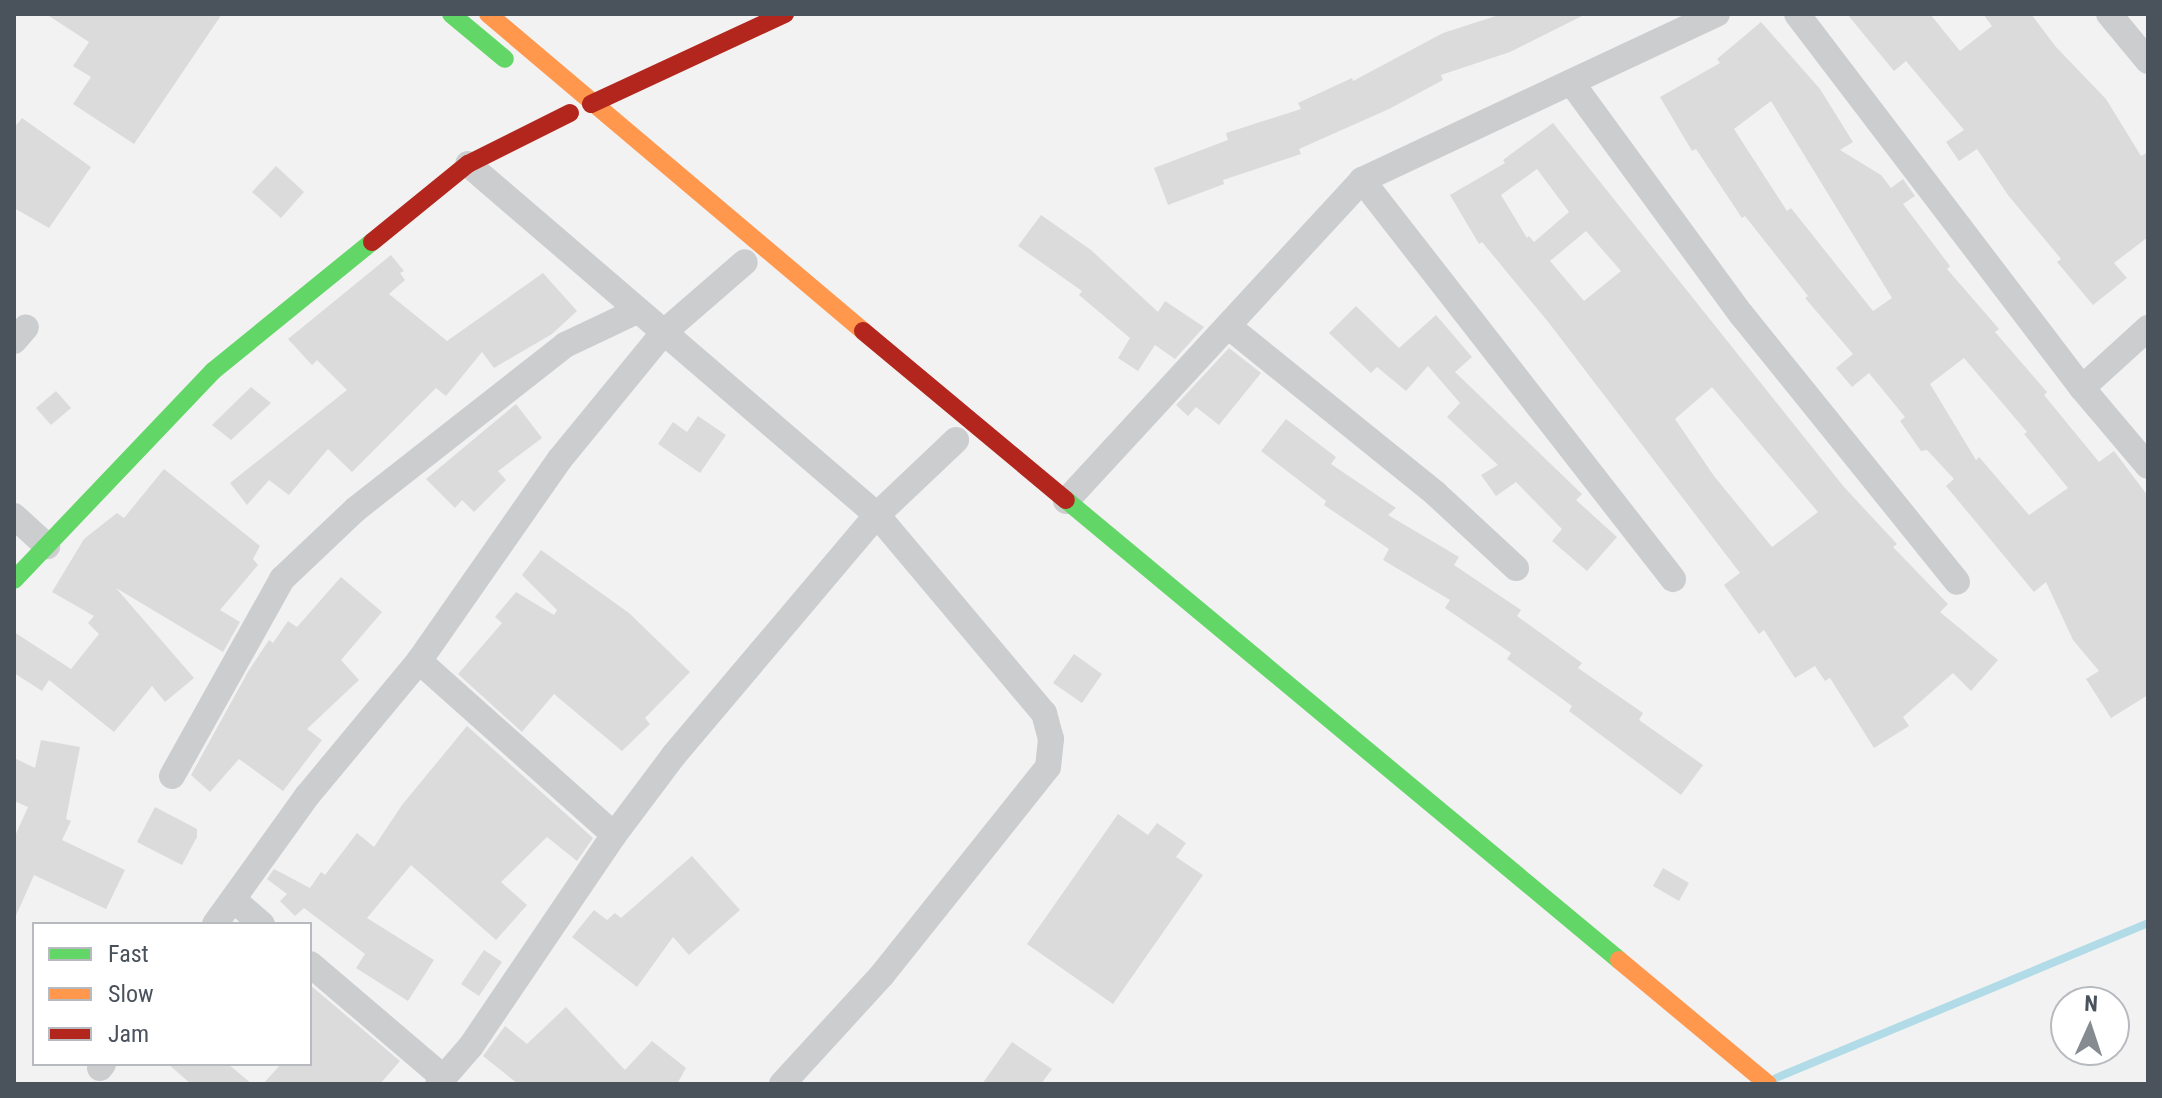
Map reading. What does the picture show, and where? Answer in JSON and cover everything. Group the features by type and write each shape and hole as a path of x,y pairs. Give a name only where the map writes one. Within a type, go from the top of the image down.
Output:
{"main road":[{"path":"451,14 522,73"},
{"path":"488,14 512,21 591,104 1768,1084"},
{"path":"591,104 785,14"},
{"path":"14,580 213,371 468,164 570,113"}],"street":[{"path":"1066,501 1362,180 1717,14"},
{"path":"1797,14 2082,388 2148,466"},
{"path":"2109,14 2148,61"},
{"path":"1571,82 1741,314 1957,582"},
{"path":"468,164 877,515 1044,713 1051,739 1048,767 882,975 782,1084"},
{"path":"1362,180 1673,579"},
{"path":"217,922 307,796 419,661 560,459 663,333 745,262"},
{"path":"172,776 282,579 356,509 565,345 637,311"},
{"path":"1228,326 1436,494 1516,568"},
{"path":"2082,388 2148,328"},
{"path":"312,966 441,1081 471,1046 614,835 674,755 877,515 956,440"},
{"path":"14,516 47,546"},
{"path":"419,661 614,835"},
{"path":"234,900 260,922"}],"building":[{"path":"46,14 222,14 134,144 73,104 91,77 73,66 89,42"},
{"path":"1502,14 1586,14 1510,52 1441,75 1443,80 1389,109 1299,149 1301,154 1223,180 1224,184 1168,205 1154,168 1228,140 1226,133 1301,109 1298,103 1352,78 1353,81 1443,33"},
{"path":"1847,14 1930,14 1960,51 1992,26 1983,14 2031,14 2056,47 2106,99 2141,156 2148,152 2148,237 2114,263 2127,278 2093,305 2057,262 2061,259 2008,195 1977,149 1959,161 1946,142 1964,130 1906,61 1894,71"},
{"path":"1761,22 1820,89 1853,142 1840,150 1881,175 1891,188 1903,179 1915,196 1903,204 1950,266 1947,269 1999,329 1995,332 2047,392 2044,395 2099,462 2114,451 2148,496 2148,695 2111,718 2086,679 2099,671 2073,640 2046,582 2034,592 1946,486 1954,479 1927,450 1921,451 1900,421 1905,417 1869,373 1852,387 1836,368 1853,354 1805,298 1808,296 1745,216 1742,218 1696,149 1692,151 1660,97 1720,63 1717,59","holes":["1771,101 1892,298 1873,311 1791,208 1787,211 1734,129","1964,358 2027,432 2024,434 2068,488 2029,515 1979,457 1976,460 1930,384"]},
{"path":"22,118 91,167 49,228 14,208 14,128"},
{"path":"1553,123 1844,487 1897,544 1893,547 1948,604 1940,612 1998,660 1971,691 1953,673 1903,717 1909,726 1874,748 1830,678 1825,681 1815,666 1795,678 1764,630 1759,634 1724,585 1740,573 1549,323 1482,242 1479,244 1450,195 1505,163 1503,160","holes":["1537,169 1569,212 1534,242 1529,236 1527,238 1501,195","1586,231 1621,271 1584,301 1550,261","1712,387 1818,512 1772,547 1714,476 1675,419"]},
{"path":"276,166 304,192 281,218 252,192"},
{"path":"1041,215 1091,250 1158,312 1165,301 1204,327 1175,359 1155,345 1138,371 1118,358 1130,338 1079,295 1082,291 1018,246"},
{"path":"391,255 404,271 400,273 405,280 389,294 447,341 543,273 577,311 552,334 494,368 482,352 446,396 436,388 352,472 328,449 289,495 269,480 247,505 230,483 347,390 317,360 312,365 288,339"},
{"path":"1356,306 1399,348 1436,315 1472,357 1455,372 1582,494 1576,500 1617,537 1587,571 1552,541 1562,529 1516,482 1496,496 1481,475 1498,465 1447,417 1460,403 1428,366 1406,391 1377,367 1371,373 1329,333"},
{"path":"1229,348 1261,373 1219,425 1196,407 1188,416 1176,405"},
{"path":"251,387 271,403 231,440 212,425"},
{"path":"56,391 71,408 51,425 36,408"},
{"path":"516,404 542,438 498,471 506,480 474,512 462,500 455,508 426,479"},
{"path":"698,416 726,435 700,473 658,444 673,422 687,432"},
{"path":"1286,419 1336,457 1331,464 1396,508 1388,515 1459,557 1454,565 1521,610 1517,616 1582,663 1578,668 1643,713 1639,720 1703,765 1681,795 1569,711 1572,706 1507,659 1511,653 1445,608 1450,600 1383,560 1389,549 1324,505 1326,501 1261,451"},
{"path":"164,469 260,546 253,559 258,565 220,610 240,622 223,652 116,588 194,678 165,702 152,686 114,732 49,680 42,691 14,673 14,632 71,669 99,634 88,623 94,616 52,592 84,539 117,513 124,518"},
{"path":"541,550 629,613 690,672 645,718 650,724 622,751 554,694 522,732 458,674 502,623 495,617 516,592 554,615 557,610 522,575"},
{"path":"341,577 382,612 341,660 359,680 307,729 322,740 283,791 239,759 210,792 191,775 249,670 269,640 273,643 288,621 297,627"},
{"path":"1074,654 1102,674 1082,703 1053,683"},
{"path":"467,726 593,838 577,861 547,837 501,882 527,905 496,940 411,865 367,918 434,960 408,1001 356,968 365,954 304,908 295,916 280,901 287,894 267,879 274,869 310,888 321,872 325,875 357,833 374,847 402,805"},
{"path":"41,740 80,747 66,819 71,821 62,840 125,870 106,909 34,875 14,920 14,838 28,807 14,801 14,758 35,768"},
{"path":"155,807 197,829 197,837 182,865 137,842"},
{"path":"1118,814 1148,835 1157,823 1186,843 1176,857 1203,875 1113,1004 1027,944"},
{"path":"692,856 740,910 689,955 673,937 637,987 572,937 594,910 607,920 615,913 621,918"},
{"path":"1663,868 1689,883 1679,901 1653,886"},
{"path":"484,950 502,962 479,996 461,984"},
{"path":"312,987 400,1061 380,1084 263,1084 279,1066 312,1066"},
{"path":"566,1007 625,1070 652,1041 686,1068 677,1084 518,1084 483,1056 505,1026 527,1044"},
{"path":"1012,1042 1052,1069 1041,1084 982,1084"},
{"path":"170,1066 230,1066 252,1084 191,1084"}],"waterway":[{"path":"1776,1078 2148,923"}],"traffic: fast":[{"path":"451,14 505,59"},
{"path":"14,580 213,371 372,242"},
{"path":"1066,500 1619,960"}],"traffic: slow":[{"path":"488,14 863,331"},
{"path":"1619,960 1768,1084"}],"traffic: jam":[{"path":"591,104 785,14"},
{"path":"372,242 468,164 570,113"},
{"path":"863,331 1066,500"}]}
